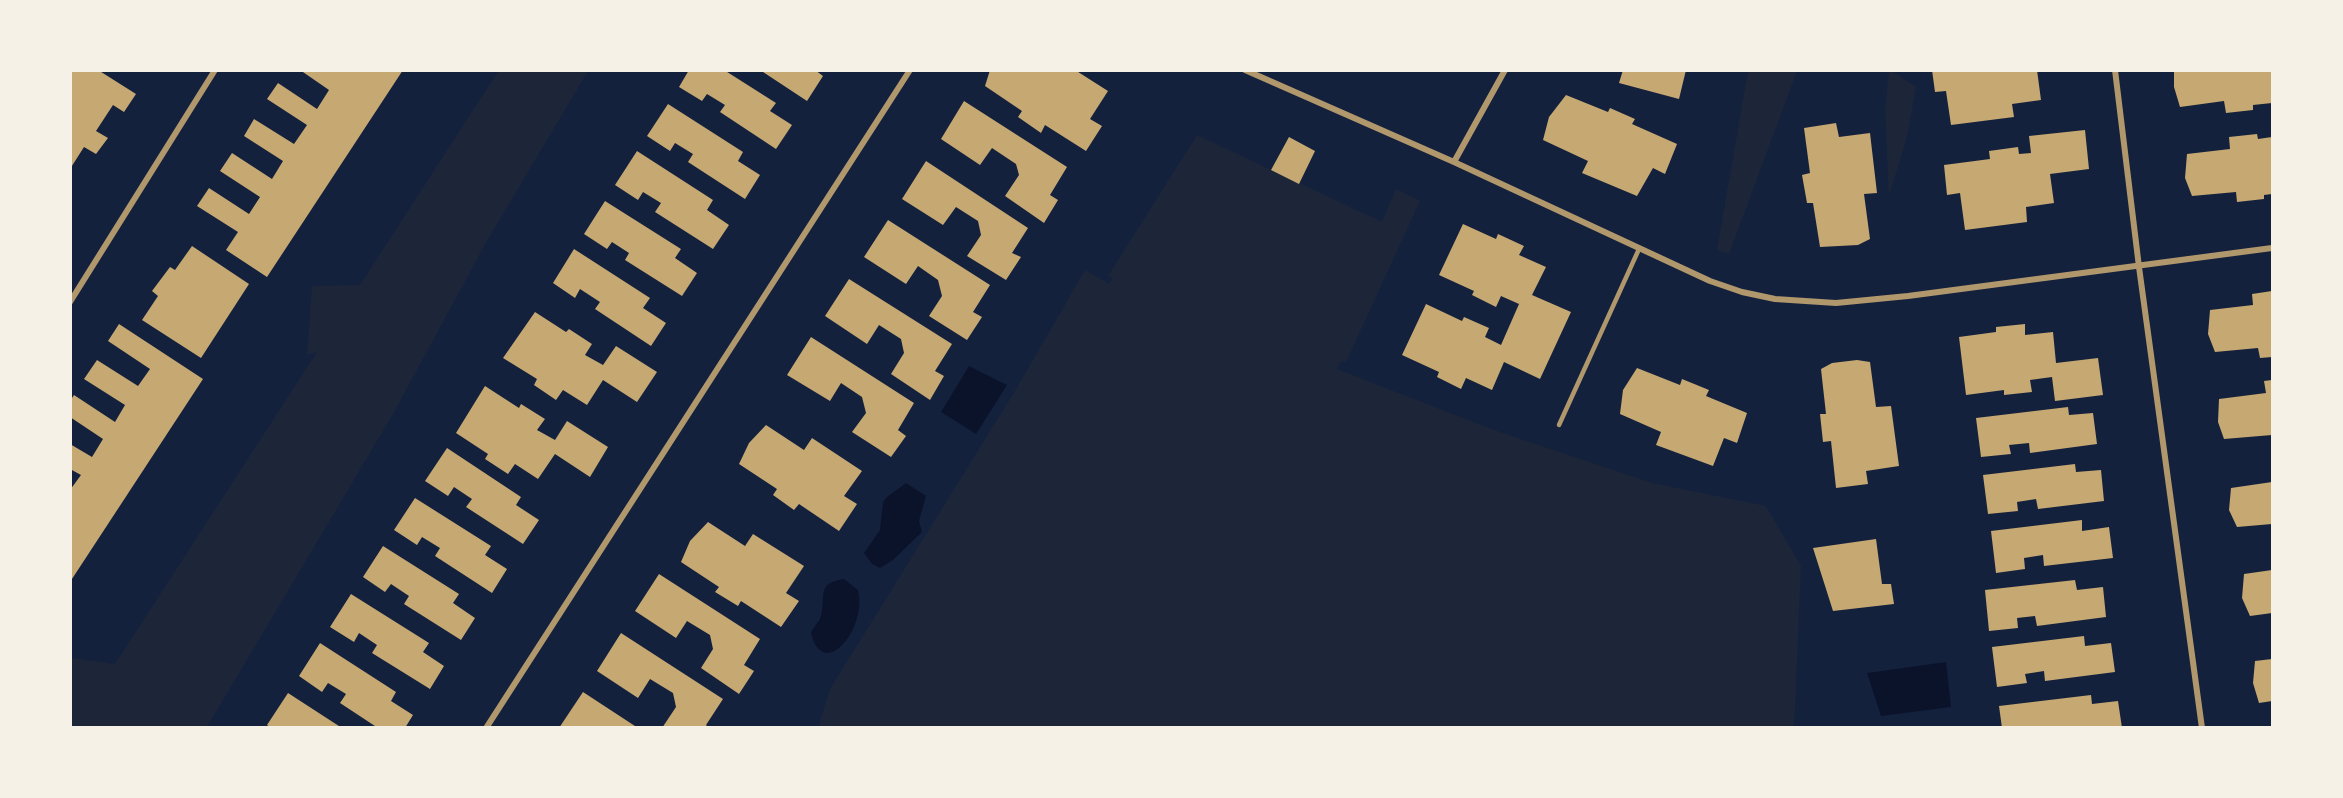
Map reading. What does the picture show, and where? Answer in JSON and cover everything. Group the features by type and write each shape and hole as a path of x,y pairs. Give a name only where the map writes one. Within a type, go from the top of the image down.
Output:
{"street":[{"path":"70,302 215,70"},
{"path":"486,728 910,70"},
{"path":"1245,70 1454,162 1710,281 1742,292 1775,299 1836,303 1908,296 2272,248"},
{"path":"1454,162 1505,70"},
{"path":"2115,70 2139,267 2202,728"}],"lane":[{"path":"1559,425 1639,249"}],"shaded area":[{"path":"499,70 588,71 488,239 393,414 207,727 71,727 71,658 115,664 317,352 307,355 312,286 360,285"},
{"path":"1748,71 1797,71 1729,254 1717,250"},
{"path":"1889,71 1916,87 1907,137 1889,196 1885,109"},
{"path":"1197,135 1382,222 1396,189 1420,201 1346,362 1341,361 1337,369 1491,429 1652,483 1766,506 1801,566 1794,727 818,728 830,689 1015,391 1085,270 1109,284 1113,278 1108,276"},
{"path":"969,366 1007,385 976,434 941,412"},
{"path":"906,483 926,496 919,521 922,532 893,560 880,568 872,564 864,553 880,530 883,502"},
{"path":"844,579 858,590 857,620 843,644 834,651 825,653 817,647 811,633 821,616 826,587 835,581"},
{"path":"1946,662 1951,707 1881,716 1867,673"}],"building":[{"path":"70,70 98,70 136,94 124,112 113,105 96,131 108,138 96,154 84,147 70,169"},
{"path":"300,70 403,70 267,277 226,250 238,232 197,206 209,188 249,214 260,197 220,171 232,153 272,179 283,161 244,136 254,119 294,144 307,125 267,99 278,83 317,109 329,90"},
{"path":"689,70 724,70 776,103 770,111 792,125 776,149 720,112 725,105 707,94 702,101 679,87"},
{"path":"760,70 815,70 823,76 807,101"},
{"path":"990,70 1075,70 1108,91 1090,119 1102,126 1086,151 1045,125 1041,133 1018,117 1022,111 985,86"},
{"path":"1623,70 1686,70 1679,99 1619,83"},
{"path":"1932,70 2037,70 2041,100 2012,104 2014,117 1951,125 1946,91 1935,92"},
{"path":"2174,70 2272,70 2272,103 2253,105 2253,110 2226,113 2224,101 2180,107 2174,87"},
{"path":"1566,95 1608,112 1610,108 1635,119 1632,124 1677,144 1665,174 1653,168 1637,196 1582,173 1588,161 1543,140 1549,117"},
{"path":"964,101 1067,167 1050,195 1058,200 1044,223 1005,196 1019,175 1016,164 992,148 980,165 941,139"},
{"path":"668,104 743,152 738,161 760,175 745,199 688,162 693,154 675,143 670,151 647,136"},
{"path":"1836,123 1839,137 1870,133 1877,193 1864,194 1870,239 1858,245 1820,247 1813,203 1807,203 1802,175 1810,173 1804,128"},
{"path":"2085,130 2089,169 2050,174 2054,203 2026,207 2027,222 1965,230 1960,193 1947,195 1944,165 1990,159 1989,151 2018,147 2019,154 2031,153 2029,136"},
{"path":"2257,134 2258,139 2272,137 2272,194 2264,195 2264,199 2237,202 2236,192 2192,196 2185,178 2187,154 2230,149 2229,137"},
{"path":"1289,137 1315,151 1299,184 1271,170"},
{"path":"637,151 713,200 707,210 729,225 713,249 655,212 661,203 643,192 638,200 615,185"},
{"path":"926,161 1028,228 1012,253 1021,257 1006,280 967,256 981,235 978,221 956,207 943,225 902,199"},
{"path":"605,201 681,249 675,258 697,273 682,296 625,260 629,253 612,242 607,249 584,234"},
{"path":"888,220 990,285 973,312 982,317 967,340 929,316 942,296 938,280 918,266 906,284 864,257"},
{"path":"1463,224 1496,239 1498,234 1524,246 1519,255 1546,267 1532,295 1571,312 1540,379 1504,362 1492,390 1466,378 1461,389 1437,377 1439,372 1402,355 1426,304 1462,321 1464,317 1489,328 1485,337 1501,345 1519,304 1501,296 1496,307 1472,295 1474,291 1439,275"},
{"path":"192,246 249,284 201,358 142,320 158,296 152,291 170,267 175,270"},
{"path":"574,249 650,298 643,308 666,323 651,346 595,309 600,302 580,289 575,298 553,283"},
{"path":"849,279 952,344 935,371 944,376 930,400 891,374 904,353 901,339 879,325 867,344 825,316"},
{"path":"2272,291 2272,357 2260,358 2258,348 2215,352 2208,334 2210,310 2253,305 2252,294"},
{"path":"535,312 566,332 569,329 592,344 585,355 603,365 616,346 657,372 637,402 603,380 587,405 563,390 556,400 534,385 537,379 503,358"},
{"path":"119,324 203,379 70,582 70,490 81,475 70,469 70,444 92,457 103,439 70,417 70,401 74,395 115,422 125,405 84,379 97,360 138,386 150,369 108,341"},
{"path":"2025,324 2025,335 2053,332 2056,363 2098,358 2103,395 2055,401 2052,377 2030,380 2032,392 2004,395 2004,390 1966,395 1959,337 1996,332 1996,327"},
{"path":"811,337 914,403 898,430 906,436 891,457 852,432 866,413 862,397 841,383 830,401 787,375"},
{"path":"1857,360 1870,362 1876,407 1891,406 1899,466 1866,471 1868,484 1836,488 1831,441 1823,442 1820,414 1826,414 1821,369 1832,363"},
{"path":"1637,368 1680,385 1682,379 1709,390 1706,396 1747,413 1737,443 1724,438 1713,466 1656,445 1661,432 1620,414 1623,390"},
{"path":"2272,380 2272,435 2224,439 2218,422 2219,399 2266,393 2264,381"},
{"path":"485,386 519,408 521,404 545,419 537,430 555,440 567,421 608,447 590,477 555,454 538,479 515,464 508,474 485,459 488,454 456,433"},
{"path":"2068,407 2069,415 2093,413 2097,444 2030,453 2029,443 2009,445 2011,454 1981,457 1976,418"},
{"path":"766,425 804,450 812,438 862,471 844,496 857,504 839,531 799,504 794,510 773,495 777,489 739,464 749,443"},
{"path":"447,448 521,497 516,505 539,520 523,544 466,507 472,499 454,487 448,496 425,481"},
{"path":"2075,464 2076,472 2101,470 2104,501 2038,509 2036,499 2017,502 2018,511 1988,514 1983,475"},
{"path":"2272,482 2272,524 2237,527 2229,510 2231,488"},
{"path":"415,498 491,546 485,555 507,569 492,593 435,556 440,548 422,537 417,545 394,530"},
{"path":"2082,520 2082,531 2109,527 2113,558 2044,566 2043,555 2024,558 2025,569 1996,573 1991,531"},
{"path":"708,522 745,546 753,534 804,566 786,593 799,601 781,627 741,601 738,606 715,592 719,587 681,562 690,541"},
{"path":"1876,539 1882,584 1891,584 1894,604 1833,611 1813,548"},
{"path":"383,546 459,594 453,603 475,618 461,640 404,604 409,596 391,584 385,592 363,577"},
{"path":"2272,570 2272,613 2250,616 2242,598 2244,574"},
{"path":"659,574 760,639 744,665 754,671 739,694 701,668 713,649 710,635 687,621 676,638 635,611"},
{"path":"2075,580 2077,590 2103,587 2106,617 2037,626 2035,616 2017,618 2018,628 1989,631 1985,590"},
{"path":"351,594 429,643 423,652 444,666 430,689 372,653 377,645 359,633 354,642 330,627"},
{"path":"621,633 723,699 706,725 709,728 662,728 676,707 673,693 650,679 638,698 597,671"},
{"path":"2084,636 2085,646 2111,643 2115,672 2045,681 2044,671 2025,674 2027,683 1997,687 1992,647"},
{"path":"320,643 396,692 391,701 413,715 405,728 378,728 340,703 346,694 328,683 322,692 299,676"},
{"path":"2272,659 2272,701 2259,703 2253,683 2255,661"},
{"path":"583,692 638,728 559,728"},
{"path":"288,693 342,728 271,728 267,725"},
{"path":"2091,695 2092,704 2118,701 2122,728 2002,728 1999,706"}]}
